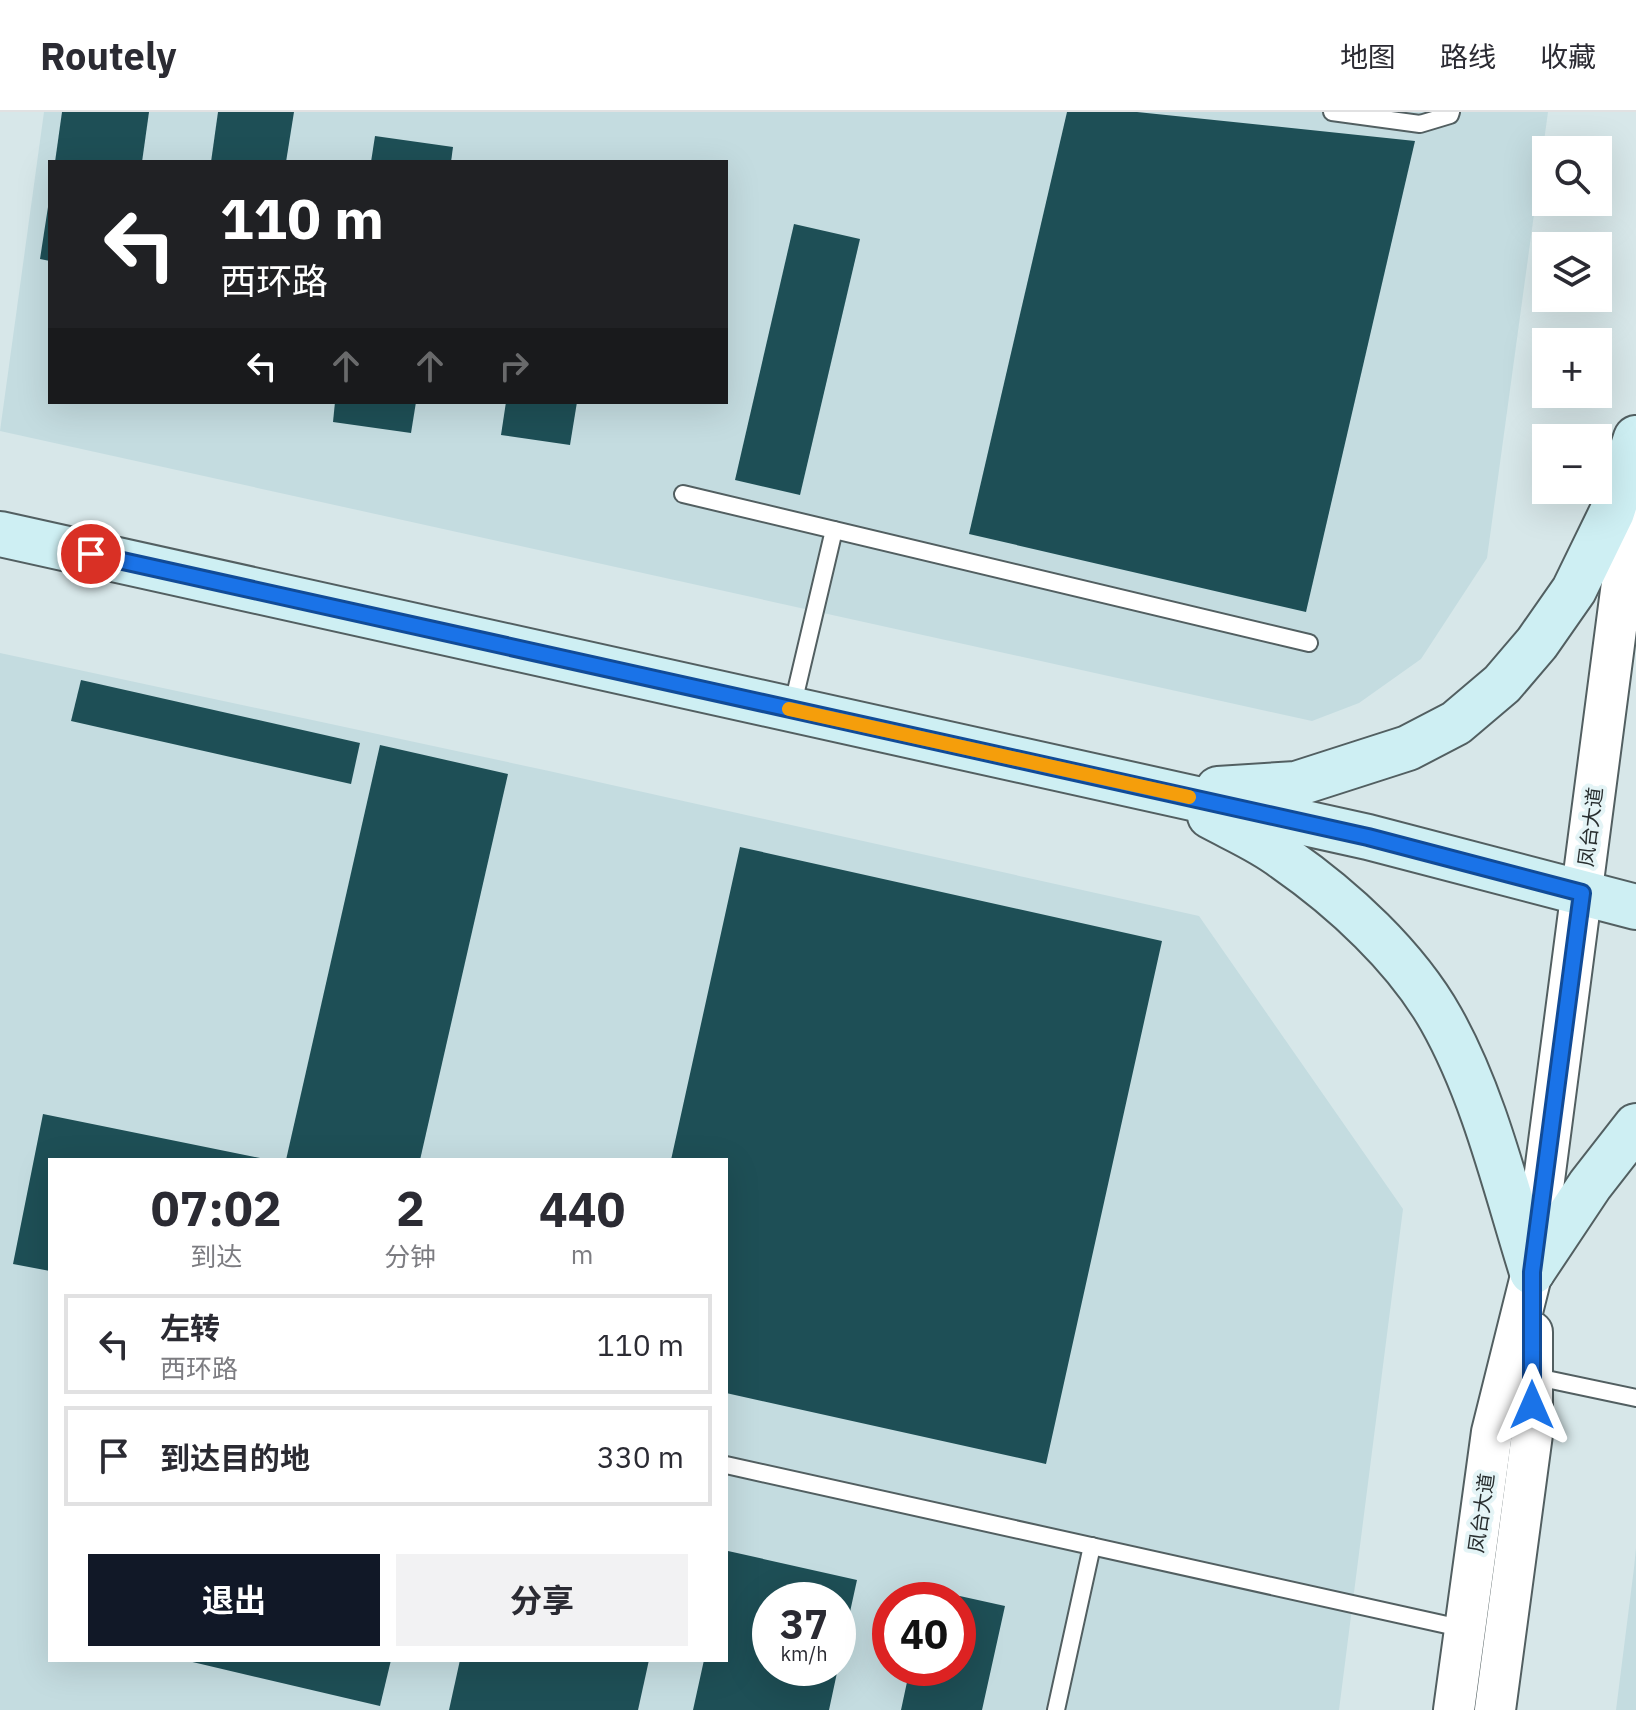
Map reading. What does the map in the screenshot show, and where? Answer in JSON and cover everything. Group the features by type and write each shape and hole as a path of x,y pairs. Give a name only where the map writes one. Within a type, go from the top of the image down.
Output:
{"main road":[{"path":"1168,793 1296,784 1408,748 1456,723 1502,684 1537,643 1574,590 1612,512 1636,438"},
{"path":"0,534 1368,837 1636,907"},
{"path":"1168,793 1283,857 1392,951 1441,1018 1470,1082 1532,1272"},
{"path":"1532,1272 1590,1185 1636,1126"}],"street":[{"name":"凤台大道","path":"1454,1710 1492,1432 1532,1272 1636,476"},
{"name":"凤台大道","path":"1495,1710 1532,1434 1532,1272"}],"lane":[{"path":"1332,112 1420,124 1450,115 1451,112"},
{"path":"683,494 1309,643"},
{"path":"792,709 834,530"},
{"path":"1532,1376 1636,1398"},
{"path":"728,1465 1465,1629"},
{"path":"1056,1710 1092,1546"}],"shaded area":[{"path":"44,112 1548,112 1545,136 1532,136 1534,216 1487,558 1421,659 1359,703 1312,721 0,431"},
{"path":"0,653 1199,916 1403,1209 1339,1710 0,1710"},
{"path":"1636,1548 1636,1710 1616,1710 1634,1568"}],"building":[{"path":"62,112 149,112 142,160 55,160"},
{"path":"218,112 294,112 286,160 211,160"},
{"path":"1067,112 1137,112 1415,141 1306,612 969,534"},
{"path":"375,136 453,147 451,160 371,160"},
{"path":"48,207 48,261 40,259"},
{"path":"794,224 860,239 800,495 735,480"},
{"path":"335,404 416,404 411,433 333,422"},
{"path":"506,404 577,404 570,445 501,435"},
{"path":"81,680 360,743 351,784 71,721"},
{"path":"380,745 508,774 420,1158 286,1158"},
{"path":"740,847 1162,941 1046,1464 728,1393 728,1158 671,1158"},
{"path":"43,1114 260,1158 48,1158 48,1271 13,1264"},
{"path":"728,1551 857,1580 856,1585 856,1582 752,1582 752,1686 834,1686 829,1710 693,1710 704,1662 728,1662"},
{"path":"976,1600 1005,1606 982,1710 901,1710 906,1686 976,1686"},
{"path":"193,1662 391,1662 380,1706"},
{"path":"460,1662 649,1662 638,1710 449,1710"}],"slow traffic":[{"path":"789,709 1189,797"}],"route":[{"path":"91,554 1368,837 1582,893 1532,1272 1532,1405"}]}
